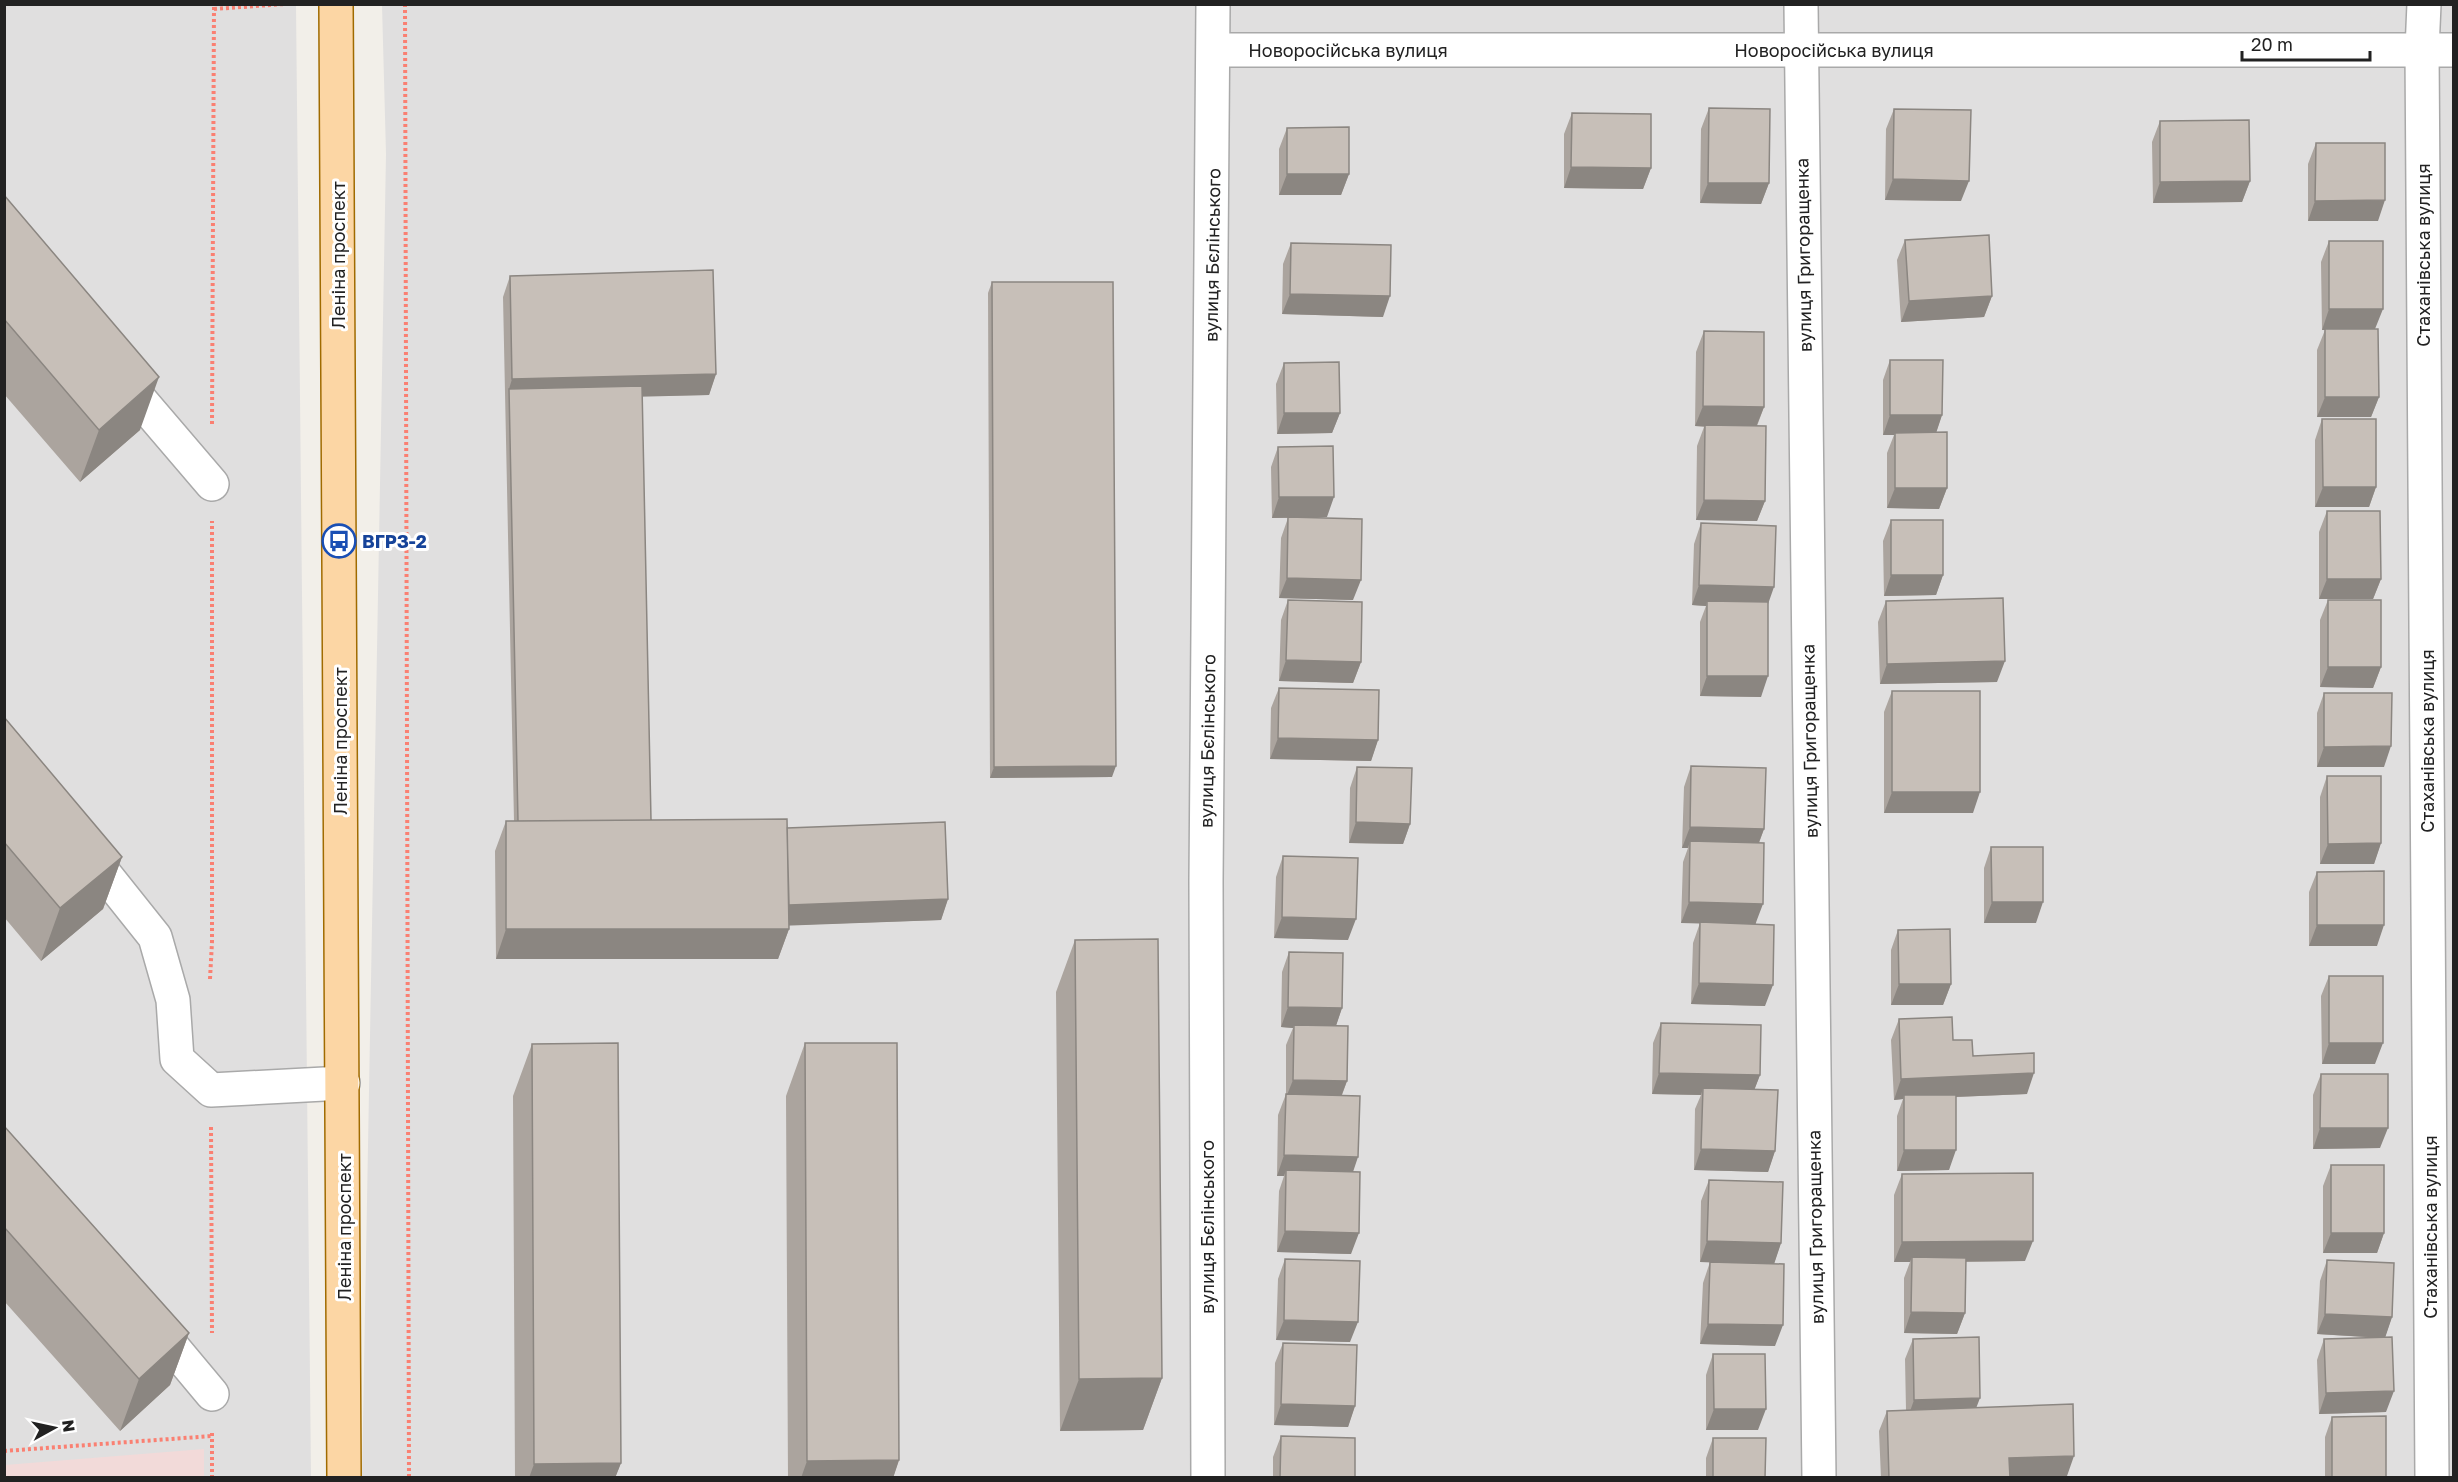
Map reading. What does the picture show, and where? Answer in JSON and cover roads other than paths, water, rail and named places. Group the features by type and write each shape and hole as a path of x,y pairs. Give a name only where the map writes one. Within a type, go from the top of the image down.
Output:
{"main road":[{"name":"Леніна проспект","path":"336,4 344,1478"}],"street":[{"name":"вулиця Бєлінського","path":"1208,1478 1206,881 1213,4"},
{"name":"вулиця Григоращенка","path":"1801,4 1818,1478"},
{"name":"Стаханівська вулиця","path":"2424,4 2438,50 2432,1478"},
{"name":"Новоросійська вулиця","path":"1214,50 2438,50"},
{"path":"97,349 212,484"},
{"path":"69,829 155,937 173,1000 177,1059 211,1090 343,1083"},
{"path":"135,1303 212,1394"}],"place":[{"name":"ВГРЗ-2","path":"339,541"}]}
